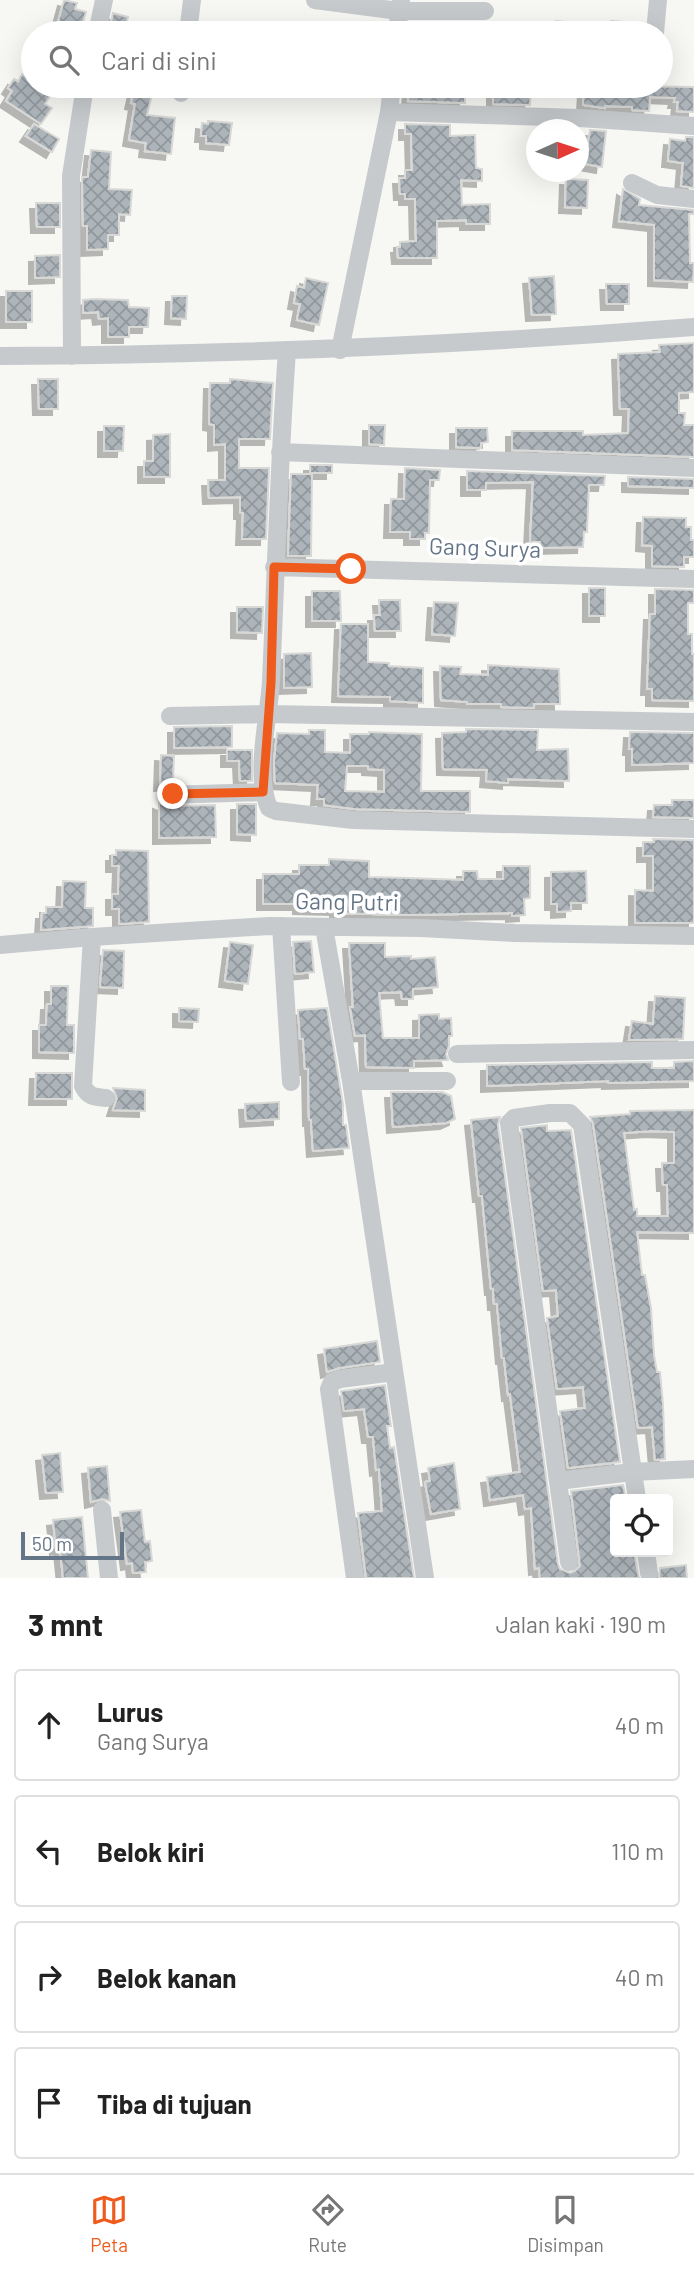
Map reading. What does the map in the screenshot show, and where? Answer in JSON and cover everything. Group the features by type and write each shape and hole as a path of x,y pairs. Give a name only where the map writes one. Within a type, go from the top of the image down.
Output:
{"street":[{"path":"100,21 104,0"},
{"path":"189,21 192,0"},
{"path":"315,0 485,11"},
{"path":"656,21 658,0"},
{"path":"72,356 71,177 83,98"},
{"path":"340,350 391,98"},
{"path":"390,112 580,118 694,126"},
{"path":"632,183 657,195 694,199"},
{"path":"0,356 340,350 573,337 694,327"},
{"path":"287,351 263,792 269,807 273,810 353,820 694,828"},
{"path":"280,452 694,468"},
{"name":"Gang Surya","path":"274,567 694,579"},
{"path":"170,716 268,714 694,722"},
{"path":"166,794 263,792"},
{"path":"281,926 291,1082"},
{"name":"Gang Putri","path":"0,945 281,926 694,936"},
{"path":"324,927 351,1081 414,1488 425,1578"},
{"path":"92,937 83,1086 86,1093 93,1097 106,1098"},
{"path":"457,1054 694,1049"},
{"path":"351,1081 447,1081"},
{"path":"569,1562 509,1123 514,1118 570,1113 582,1125 636,1494"},
{"path":"355,1578 329,1389 332,1382 340,1379 394,1372"},
{"path":"558,1480 694,1469"},
{"path":"102,1510 109,1578"},
{"path":"647,1557 649,1573"}],"building":[{"path":"64,0 77,3 75,9 86,12 83,21 58,21"},
{"path":"113,13 128,17 127,21 111,21"},
{"path":"21,76 21,98 49,98 45,104 52,108 41,124 6,101 12,91 8,88 14,79 18,82"},
{"path":"673,87 694,87 694,112 677,111 678,102 674,102"},
{"path":"132,98 151,98 147,115 175,118 171,154 145,151 146,143 129,140 135,104 131,103"},
{"path":"408,98 465,98 465,103 408,101"},
{"path":"493,98 530,98 530,105 493,104"},
{"path":"583,98 650,98 649,111 632,110 632,107 605,108 583,105"},
{"path":"208,121 232,123 229,145 206,143 206,136 201,136 202,123 208,124"},
{"path":"34,124 59,139 52,152 26,136"},
{"path":"405,124 450,125 450,136 475,135 476,168 482,169 482,181 461,180 462,205 490,204 490,224 466,224 466,220 437,221 437,258 398,258 397,247 400,247 400,242 416,241 415,199 405,199 405,194 400,194 399,178 405,178 405,170 412,170 411,134 405,134"},
{"path":"590,130 606,131 602,167 589,165"},
{"path":"686,137 694,137 694,188 681,186 683,163 668,161 670,139 685,141"},
{"path":"91,150 111,152 109,189 132,190 130,215 119,214 119,235 108,235 108,249 87,250 87,226 83,226 82,177 88,177"},
{"path":"566,182 588,182 587,208 565,207"},
{"path":"623,189 640,199 639,205 694,210 694,214 689,214 690,263 694,263 693,282 654,280 654,225 619,221"},
{"path":"36,203 60,203 60,227 37,227"},
{"path":"60,255 60,277 35,278 35,256"},
{"path":"554,276 556,314 532,315 529,278"},
{"path":"306,278 328,283 319,325 297,320 300,304 294,303 297,286 304,288"},
{"path":"606,284 629,284 629,304 607,304"},
{"path":"6,291 32,291 32,322 6,322"},
{"path":"172,296 187,296 186,319 171,318"},
{"path":"83,300 128,300 129,307 149,308 148,327 129,327 129,337 108,337 108,318 99,319 98,312 83,313"},
{"path":"694,343 694,392 679,393 679,413 685,413 684,425 694,425 694,457 512,450 512,431 583,431 583,435 628,433 629,409 620,409 618,354 660,352 659,345"},
{"path":"38,379 58,379 58,409 39,409"},
{"path":"230,379 273,383 270,439 239,439 239,468 269,468 266,539 242,539 243,513 240,513 240,497 209,498 208,480 225,480 225,444 214,445 214,425 209,424 210,383 230,383"},
{"path":"369,425 385,425 384,445 369,444"},
{"path":"104,426 124,426 123,451 104,451"},
{"path":"456,428 487,428 488,442 481,443 481,448 456,447"},
{"path":"170,434 170,477 144,477 144,461 153,461 153,435"},
{"path":"310,465 332,465 332,473 310,473"},
{"path":"405,468 440,470 439,480 430,480 429,533 425,533 425,539 410,539 410,532 390,532 391,499 404,499"},
{"path":"467,471 605,476 604,485 589,485 587,532 584,532 583,547 539,548 540,542 530,542 533,482 486,483 486,490 467,490"},
{"path":"291,474 312,474 311,556 288,556"},
{"path":"628,477 694,479 694,488 628,486"},
{"path":"643,517 686,518 686,527 691,527 691,540 694,540 694,557 684,557 684,567 652,566 652,546 642,545"},
{"path":"589,588 605,588 605,616 589,616"},
{"path":"655,589 694,590 694,603 688,603 688,634 692,634 694,654 694,701 652,700 652,689 647,689 650,614 655,614"},
{"path":"312,591 340,591 341,621 312,621"},
{"path":"379,600 400,600 401,631 375,631 374,615 380,615"},
{"path":"434,602 458,603 455,636 432,634"},
{"path":"237,607 263,607 262,633 237,632"},
{"path":"341,624 368,624 368,662 423,668 423,703 390,701 390,697 338,696"},
{"path":"311,653 312,687 284,688 284,654"},
{"path":"488,665 559,669 560,704 534,704 534,708 501,707 501,704 467,704 441,700 440,666 461,667 460,674 488,675"},
{"path":"232,726 232,747 174,748 174,727"},
{"path":"466,729 538,730 537,750 568,749 569,781 486,781 487,770 443,769 442,733 466,732"},
{"path":"309,730 325,730 325,752 350,753 350,734 422,734 421,791 470,791 470,812 354,809 324,805 324,799 317,799 318,785 275,783 277,733 309,734","holes":["347,766 368,766 368,769 384,770 384,792 345,791"]},
{"path":"630,732 694,733 694,763 632,765"},
{"path":"227,750 252,750 252,781 240,781 239,761 227,761"},
{"path":"161,755 174,756 173,783 160,785"},
{"path":"672,800 694,800 694,818 653,817 654,805 672,805"},
{"path":"159,803 166,806 215,805 216,837 159,838"},
{"path":"237,804 256,804 256,835 237,834"},
{"path":"653,839 694,840 694,923 635,923 635,890 653,891 653,856 643,856 643,842 654,842"},
{"path":"116,850 148,851 149,922 119,924 119,909 112,909 112,894 118,894 119,866 112,866 112,855 116,855"},
{"path":"329,859 369,861 369,877 463,880 463,871 477,871 478,879 503,879 503,866 530,866 530,898 524,899 525,915 512,916 512,913 336,913 336,909 299,908 299,904 263,904 263,874 299,874 299,865 329,865"},
{"path":"586,871 587,903 571,903 571,911 557,912 557,904 551,904 551,872"},
{"path":"63,881 86,882 85,908 93,908 93,926 41,930 42,913 46,913 46,907 62,907"},
{"path":"311,941 314,972 295,974 293,942"},
{"path":"230,942 253,945 248,984 225,981"},
{"path":"349,943 385,943 385,957 435,957 438,987 413,989 413,999 402,999 401,992 379,993 383,1038 419,1038 419,1015 439,1014 439,1019 451,1018 452,1036 449,1036 446,1054 448,1060 414,1061 414,1068 366,1067 365,1035 355,1036 350,1007 353,1007"},
{"path":"103,950 124,951 123,988 100,987"},
{"path":"51,986 68,986 67,1025 74,1025 74,1053 39,1052 39,1025 46,1025 47,1004 51,1004"},
{"path":"655,996 685,998 683,1039 629,1040 632,1021 653,1024"},
{"path":"179,1008 199,1009 198,1022 179,1021"},
{"path":"327,1008 343,1104 343,1125 346,1125 349,1148 313,1151 309,1120 308,1069 305,1069 298,1010"},
{"path":"694,1061 694,1081 487,1086 487,1065 652,1062 652,1068 674,1068 674,1062"},
{"path":"36,1073 72,1073 72,1099 35,1099"},
{"path":"113,1088 145,1090 145,1111 113,1110 117,1098"},
{"path":"391,1092 442,1092 451,1096 455,1119 446,1123 393,1127"},
{"path":"279,1102 279,1119 246,1121 245,1104"},
{"path":"694,1110 694,1233 637,1232 642,1275 645,1275 651,1308 654,1355 657,1372 660,1372 663,1404 665,1459 655,1460 652,1427 638,1428 590,1117 630,1114 630,1111","holes":["674,1132 674,1163 662,1163 663,1185 667,1185 668,1216 637,1216 624,1133"]},
{"path":"500,1117 498,1125 558,1564 560,1569 570,1573 580,1566 571,1491 623,1485 625,1494 610,1494 610,1557 635,1557 639,1578 540,1578 539,1568 535,1569 531,1508 525,1509 523,1495 490,1500 487,1477 520,1472 510,1394 508,1395 502,1358 497,1304 494,1304 491,1289 471,1120"},
{"path":"547,1125 547,1131 571,1130 620,1462 568,1468 560,1411 585,1408 583,1387 557,1389 547,1318 558,1316 556,1290 543,1291 521,1128"},
{"path":"377,1341 380,1362 327,1372 324,1349"},
{"path":"385,1385 391,1426 387,1426 390,1448 394,1447 414,1578 366,1578 358,1513 382,1511 379,1469 376,1470 373,1437 368,1437 364,1409 344,1411 341,1391"},
{"path":"60,1453 63,1492 46,1493 42,1455"},
{"path":"454,1463 460,1509 431,1514 425,1482 430,1481 428,1468"},
{"path":"107,1466 110,1501 102,1499 91,1502 88,1468"},
{"path":"141,1510 145,1542 150,1541 152,1561 145,1562 146,1572 133,1573 132,1563 127,1564 120,1512"},
{"path":"82,1517 88,1578 63,1578 60,1548 56,1549 53,1520"},
{"path":"686,1565 687,1578 659,1578 660,1568"}],"route":[{"path":"173,794 263,792 271,683 274,567 351,569"}]}
